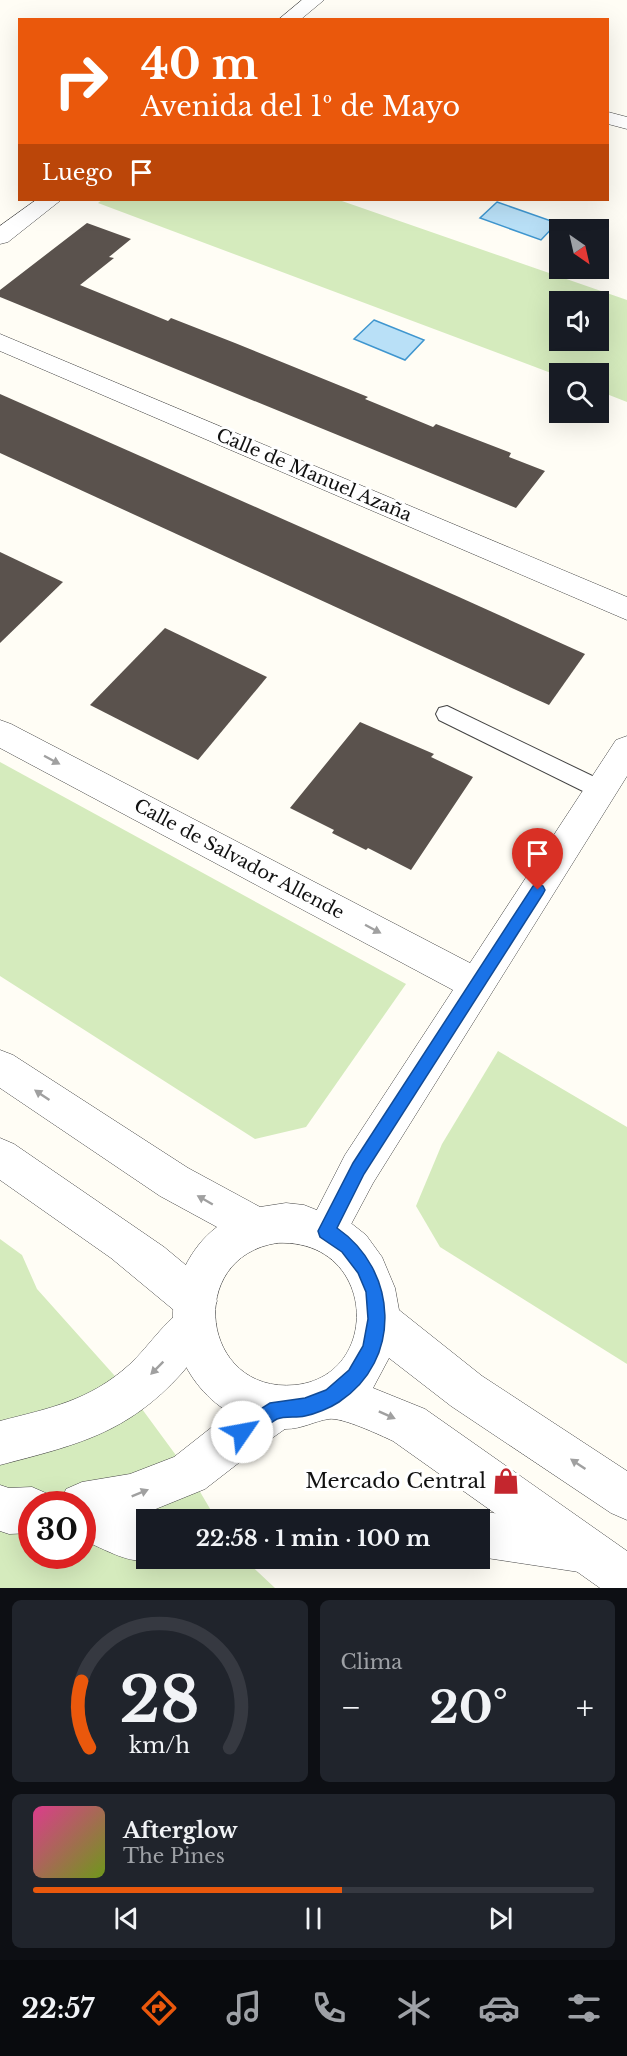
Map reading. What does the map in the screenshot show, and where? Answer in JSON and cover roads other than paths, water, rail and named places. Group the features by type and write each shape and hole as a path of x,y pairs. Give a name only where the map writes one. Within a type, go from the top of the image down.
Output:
{"street":[{"path":"290,18 314,0"},
{"path":"609,117 627,123"},
{"path":"0,237 49,201"},
{"name":"Calle de Manuel Azaña","path":"0,342 627,609"},
{"name":"Calle de Salvador Allende","path":"0,733 478,985"},
{"path":"326,1231 358,1168 478,985 627,749"},
{"path":"0,1067 174,1182 257,1227"},
{"path":"0,1157 170,1277 195,1312 202,1355 220,1382 246,1401 277,1409 305,1407 332,1397 355,1376 371,1349 377,1319 375,1292 364,1267 348,1246 326,1231 310,1225 274,1222 257,1227 229,1243 217,1255 203,1277 195,1312 168,1356 131,1394 81,1421 0,1443"},
{"path":"377,1319 405,1346 442,1374 627,1497"},
{"path":"332,1397 367,1407 409,1425 627,1579"},
{"path":"96,1503 130,1497 189,1473 242,1432 277,1409"},
{"path":"0,1508 18,1511"},
{"path":"96,1523 136,1538"},
{"path":"490,1536 586,1550"}],"lane":[{"path":"447,714 601,790"}],"water":[{"path":"497,202 549,220 549,232 541,240 480,218"},
{"path":"374,320 424,340 405,360 354,339"}],"place":[{"name":"Mercado Central","path":"506,1481"}]}
